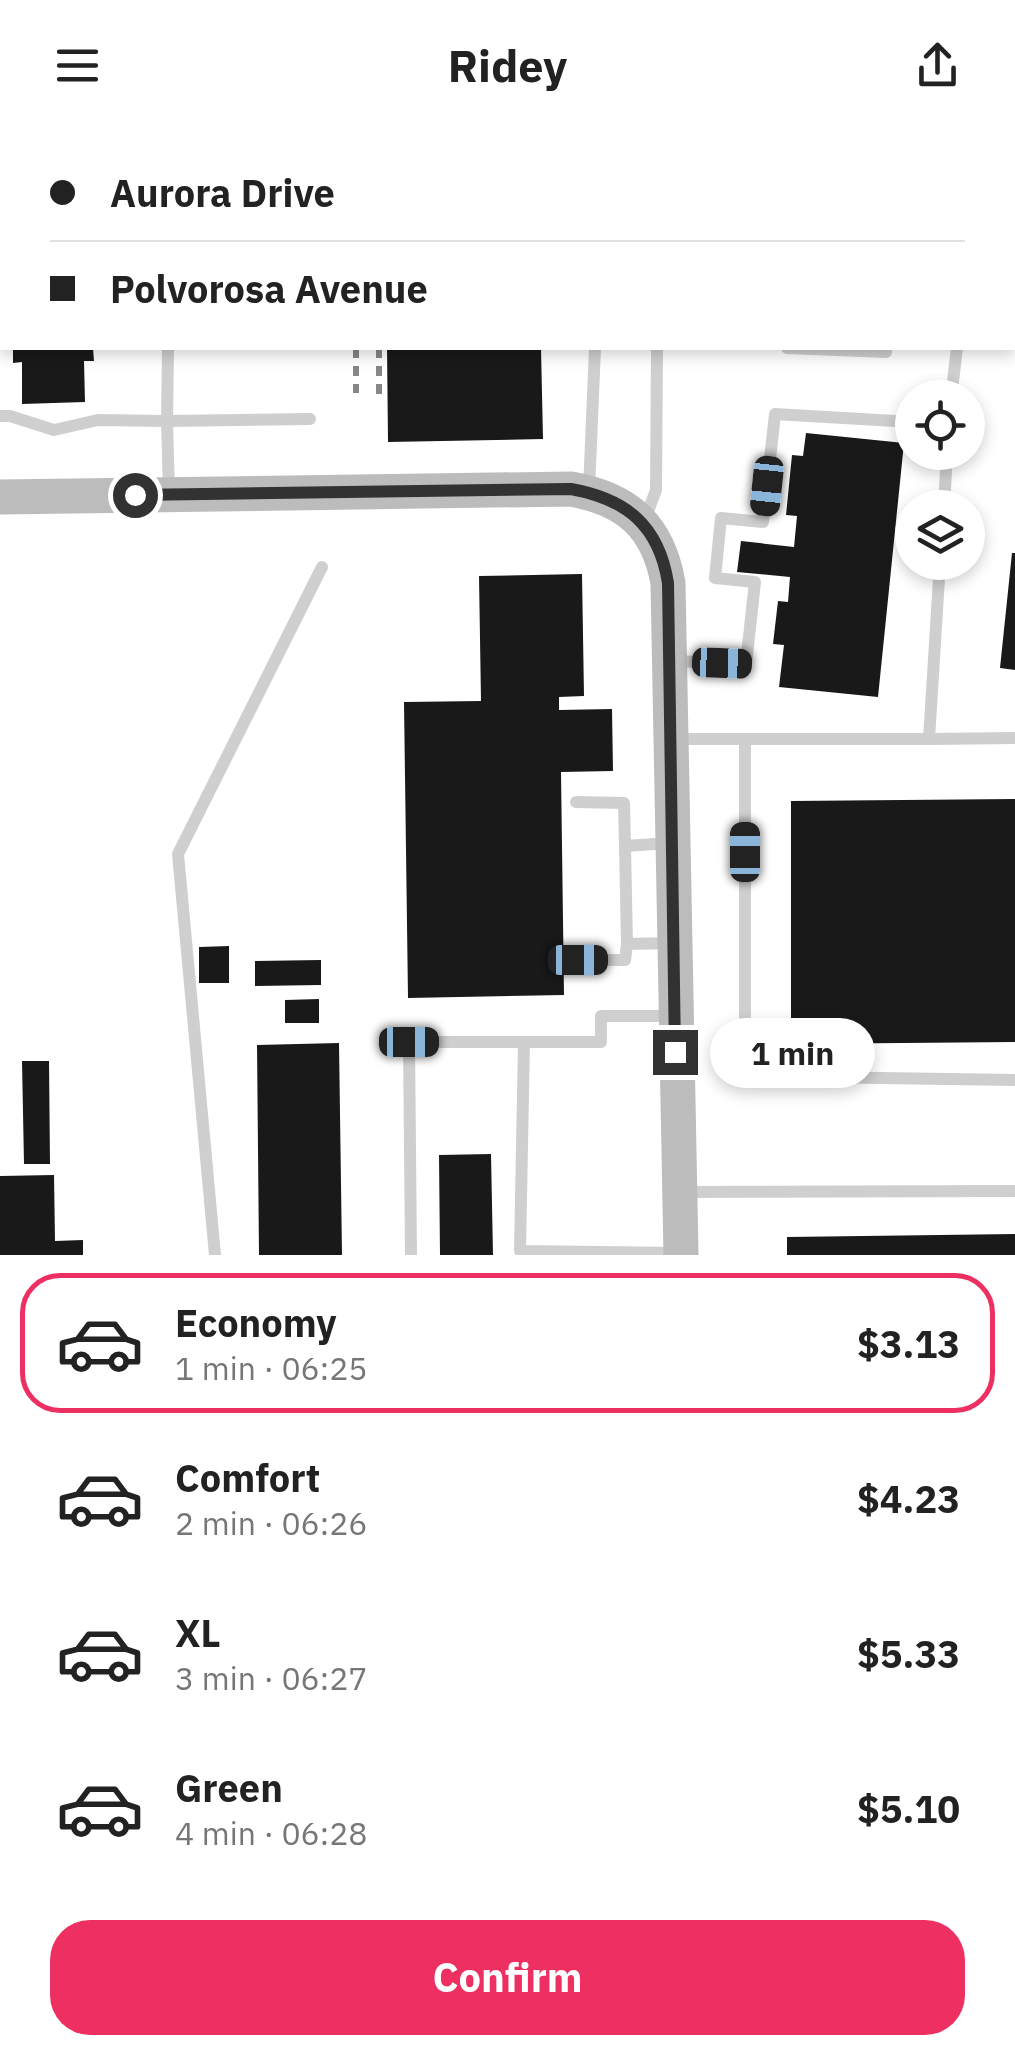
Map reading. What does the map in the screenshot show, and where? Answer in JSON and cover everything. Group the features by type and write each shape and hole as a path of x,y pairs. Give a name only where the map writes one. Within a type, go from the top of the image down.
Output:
{"street":[{"path":"0,497 571,489 618,502 641,523 655,539 665,561 668,583 681,1254"}],"lane":[{"path":"168,350 169,494"},
{"path":"588,492 595,350"},
{"path":"641,523 656,490 657,350"},
{"path":"836,350 886,350"},
{"path":"953,380 956,350"},
{"path":"670,661 746,664 755,582 715,578 722,518 763,522 776,414 895,421"},
{"path":"0,416 54,430 98,420 310,419"},
{"path":"215,1255 178,854 322,567"},
{"path":"929,740 939,580"},
{"path":"670,739 1015,738"},
{"path":"745,739 745,1076 1015,1080"},
{"path":"576,802 624,803 625,846 625,960 578,960"},
{"path":"625,846 672,842"},
{"path":"626,944 673,943"},
{"path":"411,1255 409,1042 600,1042 601,1016 674,1016"},
{"path":"524,1042 520,1251 681,1254"},
{"path":"680,1192 1015,1191"}],"building":[{"path":"13,350 93,350 94,361 84,361 85,402 22,404 22,362 13,363"},
{"path":"387,350 541,350 543,439 388,442"},
{"path":"806,433 895,442 895,470 901,470 899,490 895,490 895,531 878,697 779,687 784,645 773,644 778,601 788,602 790,577 737,572 741,541 794,547 797,516 786,515 792,455 803,456"},
{"path":"1015,553 1015,670 1000,668"},
{"path":"582,574 584,696 559,697 559,710 612,709 613,771 561,772 564,995 408,998 404,702 481,701 479,576"},
{"path":"1015,799 1015,1042 791,1044 791,801"},
{"path":"229,946 229,983 199,983 199,947"},
{"path":"321,960 321,985 255,986 255,961"},
{"path":"319,999 319,1023 285,1023 285,1000"},
{"path":"339,1043 342,1255 259,1255 257,1045"},
{"path":"22,1061 49,1061 50,1164 24,1164"},
{"path":"491,1154 493,1255 440,1255 439,1155"},
{"path":"54,1175 55,1241 83,1240 83,1255 0,1255 0,1176"},
{"path":"1015,1234 1015,1255 787,1255 787,1237"}],"railway":[{"path":"356,350 356,393"},
{"path":"379,350 379,398"}],"route":[{"path":"135,495 571,489 618,502 640,520 665,561 668,583 675,1052"}]}
